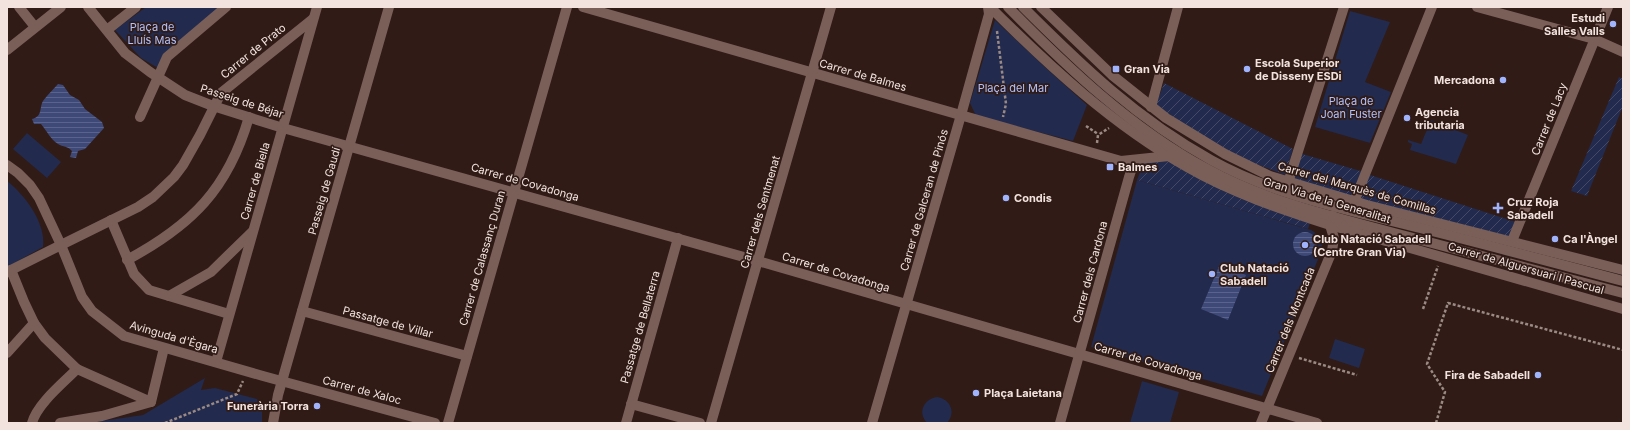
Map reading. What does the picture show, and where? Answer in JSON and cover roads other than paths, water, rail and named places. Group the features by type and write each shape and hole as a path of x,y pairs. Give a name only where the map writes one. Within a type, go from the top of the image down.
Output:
{"street":[{"path":"19,7 35,27"},
{"path":"7,50 60,7"},
{"name":"Passeig de Béjar","path":"88,7 125,52 185,95 213,106 283,128 349,145"},
{"path":"107,30 136,7"},
{"path":"140,117 157,76 167,57 226,7"},
{"name":"Carrer de Biella","path":"216,362 316,7"},
{"name":"Passeig de Gaudí","path":"273,423 275,406 389,7"},
{"name":"Carrer de Calassanç Duran","path":"448,423 513,191 567,7"},
{"name":"Carrer de Balmes","path":"583,7 1121,161 1137,160"},
{"name":"Carrer dels Sentmenat","path":"711,423 830,7"},
{"path":"989,7 1068,82 1170,156 1228,187 1283,196 1344,7"},
{"name":"Carrer de Galceran de Pinós","path":"872,423 961,116 989,14 989,7"},
{"name":"Gran Via de la Generalitat","path":"1008,7 1083,80 1149,133 1208,170 1253,190 1314,201 1623,281"},
{"name":"Gran Via de la Generalitat","path":"1023,7 1068,53 1136,111 1173,137 1212,160 1332,221 1623,293"},
{"name":"Carrer del Marquès de Comillas","path":"1042,7 1112,75 1151,107 1169,120 1225,154 1270,176 1283,196 1354,202 1623,270"},
{"path":"1151,107 1178,7"},
{"path":"1354,202 1432,7"},
{"path":"1477,7 1594,39 1623,52"},
{"name":"Carrer de Lacy","path":"1512,241 1608,7"},
{"name":"Carrer de Prato","path":"9,271 138,207 165,186 174,177 192,150 213,106 221,93 313,19"},
{"path":"128,260 174,231 188,220 207,200 235,157 249,117"},
{"path":"1169,120 1242,175"},
{"name":"Carrer de Covadonga","path":"349,145 678,238 1316,423"},
{"path":"1137,160 1170,156"},
{"name":"Carrer dels Cardona","path":"1060,423 1128,177 1137,160"},
{"name":"Avinguda d'Ègara","path":"7,165 22,177 39,198 61,244 82,297 92,311 124,336 282,381"},
{"path":"111,220 134,274 149,290 229,314"},
{"name":"Carrer de Alguersuari I Pascual","path":"1332,221 1346,229 1623,309"},
{"name":"Carrer dels Montcada","path":"1261,423 1332,251 1334,238 1332,221"},
{"path":"169,296 211,272 252,232"},
{"name":"Passatge de Bellaterra","path":"626,423 678,238"},
{"path":"9,271 34,323 45,338 77,369 150,402"},
{"name":"Passatge de Villar","path":"302,311 467,356"},
{"path":"7,353 34,323"},
{"path":"150,402 164,348"},
{"path":"32,423 34,416 43,405 77,369"},
{"name":"Carrer de Xaloc","path":"282,381 436,423"},
{"path":"60,423 102,416 150,402"},
{"path":"631,404 700,423"}],"place":[{"name":"Estudi Salles Valls","path":"1613,24"},
{"name":"Gran Via","path":"1116,69"},
{"name":"Escola Superior de Disseny ESDi","path":"1247,69"},
{"name":"Mercadona","path":"1503,80"},
{"name":"Agencia tributaria","path":"1407,118"},
{"name":"Balmes","path":"1110,167"},
{"name":"Condis","path":"1006,198"},
{"name":"Cruz Roja Sabadell","path":"1498,208"},
{"name":"Ca l'Àngel","path":"1555,239"},
{"name":"Club Natació Sabadell (Centre Gran Via)","path":"1305,245"},
{"name":"Club Natació Sabadell","path":"1212,274"},
{"name":"Fira de Sabadell","path":"1538,375"},
{"name":"Plaça Laietana","path":"976,393"},
{"name":"Funerària Torra","path":"317,406"}],"park label":[{"name":"Plaça de Lluís Mas","path":"152,33"},
{"name":"Plaça del Mar","path":"1013,88"},
{"name":"Plaça de Joan Fuster","path":"1351,107"}]}
